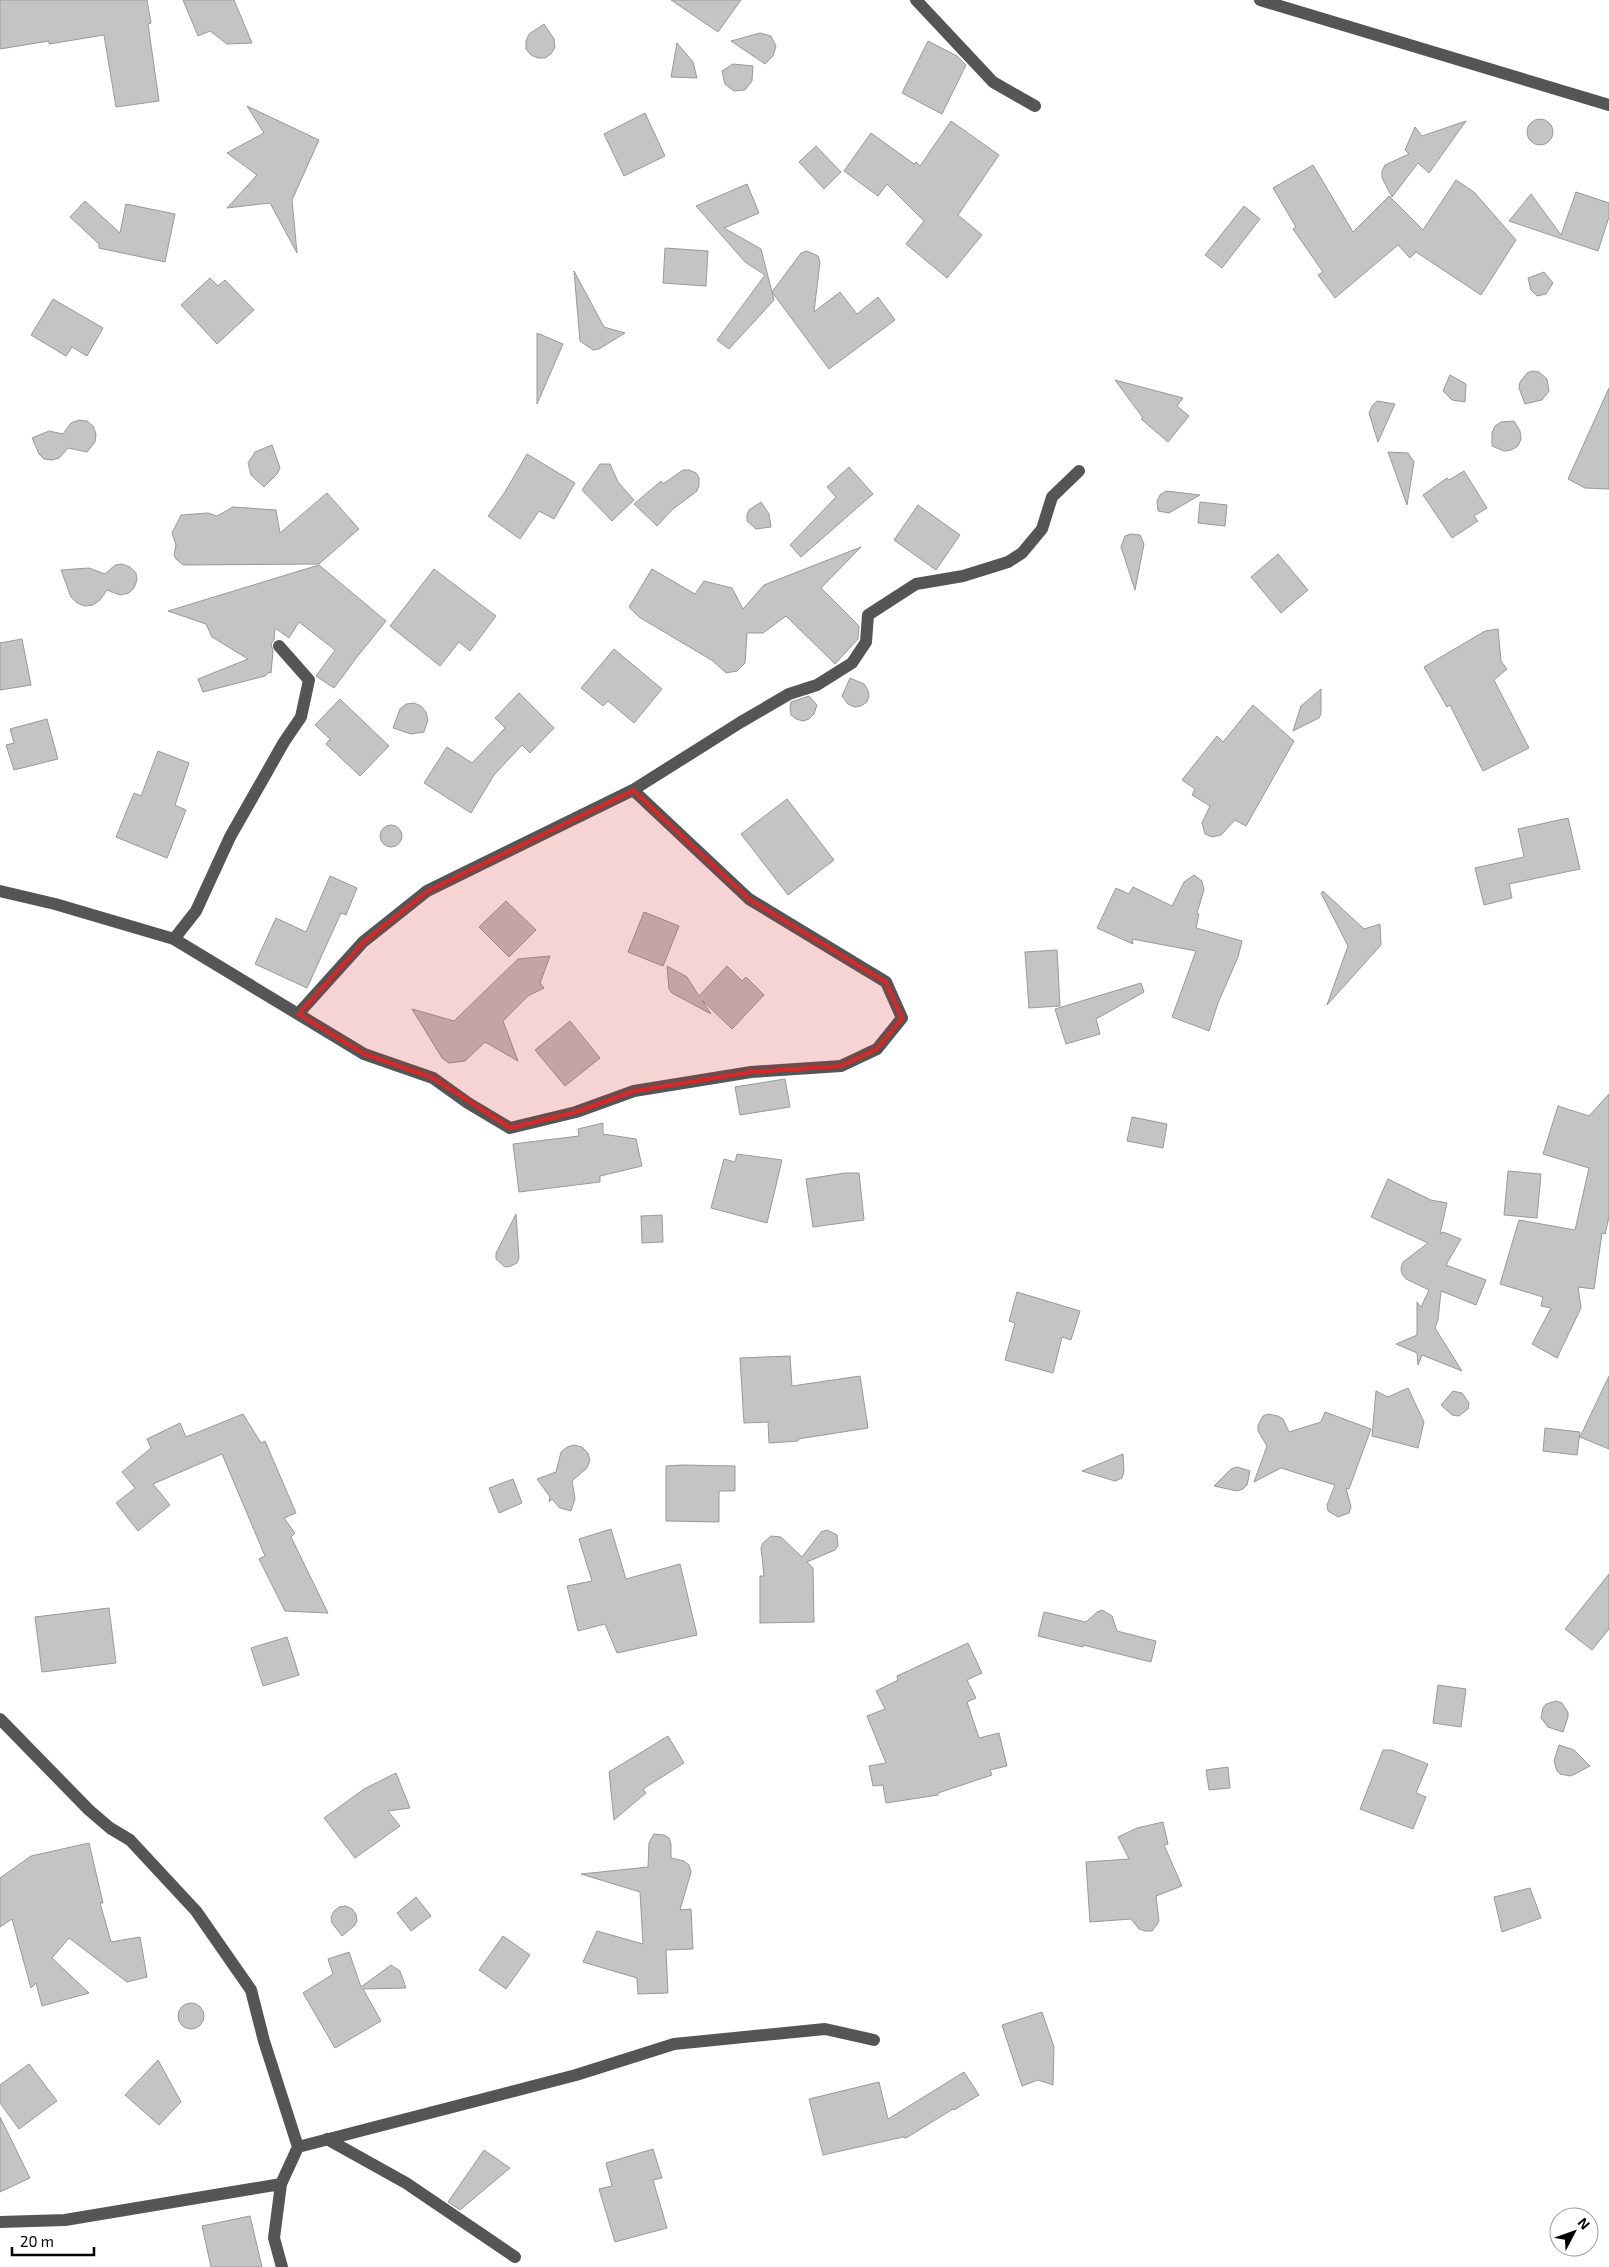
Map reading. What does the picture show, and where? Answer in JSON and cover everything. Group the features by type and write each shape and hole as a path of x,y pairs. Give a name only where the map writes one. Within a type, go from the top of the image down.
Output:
{"street":[{"path":"916,0 992,82 1035,106"},
{"path":"1260,0 1609,105"},
{"path":"298,1014 363,942 427,891 633,790 789,694 817,685 852,663 866,642 868,615 916,584 963,576 1008,562 1022,553 1042,529 1052,497 1079,471"},
{"path":"174,939 196,911 230,837 284,742 301,717 309,680 280,646"},
{"path":"0,891 54,904 174,939 364,1054 433,1078 468,1103 510,1128 576,1112 634,1091 751,1072 841,1066 877,1049 902,1018 886,982 749,899 633,790"},
{"path":"0,1719 89,1810 110,1828 130,1840 196,1911 250,1990 264,2041 298,2147 281,2184 274,2238 282,2267"},
{"path":"298,2147 576,2074 674,2044 825,2029 874,2040"},
{"path":"327,2139 406,2182 515,2257"},
{"path":"0,2222 64,2220 281,2184"}],"highlighted area":[{"path":"633,790 749,899 886,982 902,1018 877,1049 841,1066 751,1072 634,1091 576,1112 510,1128 433,1078 364,1054 298,1014 363,942 427,891"}],"building":[{"path":"0,0 147,0 151,23 148,24 159,101 116,107 104,35 49,44 49,41 0,49"},
{"path":"183,0 234,0 252,43 227,44 210,31 198,36"},
{"path":"671,0 741,0 718,32"},
{"path":"544,24 554,39 555,47 551,54 545,58 538,58 531,55 526,49 526,41 529,34"},
{"path":"760,33 771,36 776,46 773,56 765,64 731,41"},
{"path":"928,41 957,56 966,65 942,114 902,93"},
{"path":"677,43 693,62 697,78 671,77"},
{"path":"733,64 753,66 752,81 745,90 734,91 725,84 722,71"},
{"path":"247,106 319,140 292,200 297,253 270,203 227,208 257,175 227,153 264,133"},
{"path":"645,113 665,156 624,176 604,134"},
{"path":"1540,119 1549,123 1553,132 1549,141 1540,145 1531,141 1527,132 1531,123"},
{"path":"951,121 999,155 958,215 982,235 947,278 906,244 924,221 887,184 878,196 844,171 871,133 914,164 916,162 920,166"},
{"path":"1466,121 1429,173 1418,163 1392,197 1382,178 1382,171 1385,165 1409,154 1405,150 1415,127 1422,136"},
{"path":"816,146 841,172 824,189 799,162"},
{"path":"1313,165 1353,232 1389,196 1423,230 1456,180 1474,192 1516,240 1481,295 1416,252 1410,258 1398,245 1335,298 1318,275 1323,272 1293,229 1296,227 1273,188"},
{"path":"747,184 759,213 724,228 761,249 774,300 729,349 717,340 765,275 745,262 696,206"},
{"path":"1576,192 1609,203 1609,217 1598,251 1509,221 1531,194 1561,235"},
{"path":"85,201 120,233 126,204 175,214 165,262 99,248 99,244 70,217"},
{"path":"1244,206 1260,219 1222,268 1205,255"},
{"path":"665,248 708,251 706,286 663,283"},
{"path":"807,251 818,256 820,262 814,312 840,292 857,314 878,297 895,320 829,369 772,292 801,253"},
{"path":"574,271 604,327 625,333 599,349 593,350 580,341"},
{"path":"1544,272 1553,283 1546,294 1537,296 1531,290 1528,278"},
{"path":"210,278 218,286 225,280 254,310 217,344 181,305"},
{"path":"53,299 103,328 87,356 72,347 66,356 31,335"},
{"path":"537,333 563,344 537,404"},
{"path":"1532,371 1539,372 1547,379 1549,391 1542,400 1525,404 1519,388 1520,382 1527,373"},
{"path":"1450,375 1466,384 1465,402 1452,400 1443,391"},
{"path":"1115,380 1183,398 1177,406 1189,416 1168,442 1141,419 1143,418"},
{"path":"1609,388 1609,489 1585,488 1568,479"},
{"path":"1377,401 1395,404 1378,442 1369,413"},
{"path":"79,420 87,421 93,426 96,434 95,442 87,452 68,448 59,458 52,460 44,459 39,454 32,438 49,431 63,434 71,423"},
{"path":"1514,421 1520,431 1521,439 1518,446 1504,451 1492,446 1492,433 1495,426 1501,422"},
{"path":"272,445 280,468 277,474 264,487 251,475 248,463 255,452"},
{"path":"1388,452 1408,453 1414,462 1407,505"},
{"path":"527,454 575,483 554,519 539,511 520,539 488,516 505,492"},
{"path":"600,464 610,464 618,482 634,500 612,521 582,490"},
{"path":"849,467 873,494 801,557 790,545 836,497 827,487"},
{"path":"683,470 696,473 699,478 697,491 673,509 657,526 634,504 661,481 663,484"},
{"path":"1464,471 1487,508 1474,516 1478,521 1452,538 1423,495 1447,478 1449,480"},
{"path":"1166,491 1200,495 1169,513 1158,511 1157,501 1160,495"},
{"path":"327,493 359,529 319,564 183,565 174,555 176,545 172,533 181,515 208,513 217,516 233,507 276,510 280,533"},
{"path":"761,502 769,514 771,527 756,529 747,521 747,515 749,510"},
{"path":"1200,502 1227,505 1225,526 1198,523"},
{"path":"918,505 960,535 936,570 894,540"},
{"path":"1131,534 1140,535 1144,544 1135,590 1121,547 1125,536"},
{"path":"861,547 821,588 859,626 858,639 835,664 786,616 763,633 747,633 745,663 737,671 726,673 713,661 639,617 629,607 652,569 695,594 704,581 732,588 743,609 764,585"},
{"path":"1278,554 1308,590 1281,613 1251,577"},
{"path":"122,564 130,567 136,573 137,580 134,588 129,593 120,595 107,590 100,600 93,605 85,606 77,603 71,597 61,570 89,568 105,574 115,565"},
{"path":"319,565 386,621 334,688 316,676 335,650 299,622 289,638 275,628 274,640 271,644 273,651 271,673 269,672 265,676 203,692 198,679 248,659 212,637 206,624 168,611"},
{"path":"434,569 496,616 470,651 459,642 440,666 390,626"},
{"path":"1498,629 1501,661 1507,669 1494,680 1529,748 1483,771 1450,705 1447,707 1424,667 1485,631"},
{"path":"22,639 31,685 0,690 0,643"},
{"path":"614,649 662,689 634,723 608,701 603,706 581,688"},
{"path":"850,678 864,684 868,690 867,702 861,706 854,707 848,704 842,696"},
{"path":"1321,689 1321,714 1319,718 1293,731 1301,706"},
{"path":"519,693 554,728 530,753 522,745 494,775 471,813 424,783 447,747 472,763 505,728 495,718"},
{"path":"809,696 817,705 814,714 809,719 803,721 796,719 791,715 791,702"},
{"path":"340,699 389,746 360,776 326,744 330,739 315,725"},
{"path":"414,703 421,706 426,712 428,720 424,732 411,734 393,728 400,709 406,704"},
{"path":"1253,705 1294,741 1246,826 1235,820 1221,835 1212,837 1205,834 1202,823 1210,806 1192,795 1195,789 1182,780 1217,736 1223,742"},
{"path":"47,719 58,759 14,770 6,745 14,743 10,729"},
{"path":"158,751 189,763 175,805 186,810 167,858 116,837 134,793 141,796"},
{"path":"787,799 834,860 788,895 741,834"},
{"path":"1568,818 1580,869 1509,884 1512,898 1484,905 1475,868 1524,857 1518,829"},
{"path":"387,825 395,825 402,832 402,840 395,847 387,847 380,840 380,832"},
{"path":"1194,875 1202,881 1204,890 1197,913 1199,914 1196,928 1242,941 1238,957 1218,1003 1209,1031 1172,1017 1196,951 1132,939 1133,944 1097,928 1116,888 1129,894 1133,887 1172,906 1184,882"},
{"path":"330,876 357,888 346,915 341,913 307,988 255,964 276,918 306,932"},
{"path":"1323,891 1364,929 1380,924 1381,945 1327,1005 1348,946 1321,893"},
{"path":"506,901 536,930 509,957 479,927"},
{"path":"644,912 679,926 663,966 628,952"},
{"path":"1057,950 1060,1006 1029,1008 1025,952"},
{"path":"550,956 540,983 544,988 528,996 503,1021 518,1061 485,1042 465,1061 449,1063 442,1058 412,1009 454,1021 518,959"},
{"path":"667,966 687,977 699,996 727,966 742,981 746,977 764,995 732,1029 702,1000 711,1014 672,993 669,989"},
{"path":"1141,983 1144,992 1096,1019 1100,1034 1066,1044 1055,1009"},
{"path":"570,1021 600,1058 565,1086 535,1050"},
{"path":"785,1079 790,1107 740,1115 735,1087"},
{"path":"1609,1094 1609,1217 1605,1234 1602,1233 1594,1289 1578,1287 1581,1308 1557,1358 1532,1344 1551,1308 1541,1306 1543,1297 1500,1284 1519,1220 1575,1230 1589,1168 1543,1154 1558,1106 1589,1116"},
{"path":"1132,1117 1167,1124 1163,1148 1127,1141"},
{"path":"603,1123 603,1134 636,1139 642,1166 600,1176 600,1182 519,1192 513,1144 579,1136 578,1129"},
{"path":"737,1154 782,1160 767,1223 711,1208 724,1159 735,1162"},
{"path":"1508,1171 1541,1174 1537,1218 1504,1215"},
{"path":"845,1173 859,1173 864,1220 813,1227 806,1179"},
{"path":"1388,1179 1431,1200 1447,1203 1440,1234 1443,1232 1461,1239 1446,1265 1486,1280 1476,1305 1441,1291 1438,1320 1435,1328 1462,1371 1422,1355 1418,1365 1417,1353 1396,1344 1417,1335 1417,1302 1421,1307 1429,1290 1406,1279 1402,1274 1401,1268 1403,1262 1428,1243 1371,1217"},
{"path":"516,1214 519,1258 517,1263 505,1267 496,1259 496,1253"},
{"path":"662,1215 663,1242 642,1243 641,1216"},
{"path":"1017,1292 1080,1311 1071,1340 1062,1337 1053,1373 1005,1360 1015,1323 1009,1321"},
{"path":"790,1356 792,1386 860,1376 868,1428 798,1439 798,1441 769,1443 768,1422 744,1423 740,1358"},
{"path":"1609,1376 1609,1449 1580,1437"},
{"path":"1408,1388 1424,1422 1418,1448 1372,1436 1376,1391 1388,1397"},
{"path":"1453,1391 1462,1393 1469,1403 1468,1409 1459,1416 1452,1415 1441,1405"},
{"path":"1325,1412 1371,1429 1349,1489 1346,1488 1351,1507 1349,1513 1338,1517 1328,1511 1327,1505 1335,1485 1281,1468 1254,1482 1267,1446 1258,1431 1258,1425 1263,1416 1268,1414 1283,1419 1289,1432 1321,1422"},
{"path":"243,1414 261,1443 265,1441 296,1513 284,1518 295,1533 291,1537 328,1613 285,1611 259,1559 265,1556 222,1454 153,1484 170,1505 138,1531 116,1503 135,1488 122,1472 151,1448 147,1439 180,1423 186,1437"},
{"path":"1545,1428 1580,1432 1577,1455 1543,1451"},
{"path":"574,1445 582,1447 588,1453 590,1460 587,1468 572,1481 575,1499 571,1511 560,1508 552,1499 549,1502 550,1497 537,1479 556,1472 561,1452 567,1447"},
{"path":"1123,1454 1124,1472 1122,1478 1115,1481 1082,1471"},
{"path":"666,1466 735,1466 735,1491 719,1491 719,1522 666,1521"},
{"path":"1237,1467 1250,1471 1247,1485 1243,1489 1237,1491 1214,1486 1231,1469"},
{"path":"513,1479 522,1503 499,1513 489,1488"},
{"path":"611,1529 626,1579 680,1564 697,1635 617,1653 605,1624 578,1631 567,1586 592,1581 579,1539"},
{"path":"827,1530 837,1535 838,1546 835,1550 807,1562 813,1568 814,1622 760,1623 760,1576 764,1576 761,1548 763,1543 771,1536 781,1537 802,1557 821,1532"},
{"path":"1609,1574 1609,1629 1592,1650 1565,1629"},
{"path":"109,1608 116,1663 42,1672 35,1617"},
{"path":"1102,1610 1112,1616 1117,1631 1156,1641 1151,1662 1038,1636 1044,1612 1086,1622"},
{"path":"287,1637 299,1675 263,1686 251,1648"},
{"path":"968,1643 982,1673 967,1680 976,1698 967,1702 979,1738 999,1733 1007,1766 990,1770 992,1775 938,1793 938,1795 886,1803 883,1785 873,1786 869,1766 886,1763 867,1716 885,1709 876,1691 898,1680 897,1676"},
{"path":"1438,1685 1466,1689 1461,1727 1433,1723"},
{"path":"1556,1701 1562,1703 1568,1712 1563,1732 1548,1727 1541,1718 1546,1704"},
{"path":"668,1736 684,1763 643,1789 646,1793 614,1820 609,1772"},
{"path":"1559,1745 1574,1750 1590,1766 1571,1776 1560,1774 1554,1761"},
{"path":"1383,1750 1392,1750 1428,1764 1416,1793 1426,1797 1413,1829 1360,1809"},
{"path":"1228,1767 1230,1788 1209,1790 1206,1770"},
{"path":"396,1773 410,1808 388,1811 400,1826 355,1858 324,1818 364,1789"},
{"path":"1163,1822 1168,1844 1164,1845 1182,1886 1156,1896 1159,1921 1156,1926 1152,1931 1145,1931 1139,1929 1131,1919 1090,1922 1086,1862 1129,1859 1118,1837 1137,1828"},
{"path":"654,1834 664,1835 669,1838 671,1858 684,1861 689,1865 691,1872 680,1910 691,1909 693,1949 666,1950 668,1993 638,1994 637,1978 583,1962 597,1931 643,1944 640,1892 581,1874 648,1867 649,1843"},
{"path":"89,1843 103,1903 100,1903 111,1942 140,1937 147,1977 127,1982 69,1938 52,1958 89,1993 42,2006 36,1983 31,1988 12,1919 0,1927 0,1878 31,1856"},
{"path":"1530,1888 1541,1918 1502,1932 1494,1897"},
{"path":"416,1897 431,1916 411,1931 397,1913"},
{"path":"346,1906 356,1914 357,1921 342,1936 332,1923 331,1917 339,1907"},
{"path":"503,1936 530,1955 506,1989 479,1970"},
{"path":"349,1952 361,1987 391,1965 400,1971 406,1988 363,1989 381,2021 335,2048 303,1993 333,1974 328,1959"},
{"path":"191,2003 200,2007 204,2016 200,2025 191,2029 182,2025 178,2016 182,2007"},
{"path":"1042,2012 1054,2047 1053,2085 1038,2080 1022,2086 1002,2025"},
{"path":"158,2060 181,2102 159,2125 125,2095"},
{"path":"29,2064 57,2101 19,2129 0,2103 0,2085"},
{"path":"964,2072 979,2095 954,2110 906,2138 903,2137 823,2155 809,2099 879,2082 888,2119"},
{"path":"0,2117 30,2178 0,2192"},
{"path":"653,2149 662,2178 653,2180 667,2228 615,2242 599,2189 612,2186 606,2163"},
{"path":"484,2150 510,2168 460,2210 448,2202"},
{"path":"250,2216 262,2267 211,2267 202,2226"}]}
